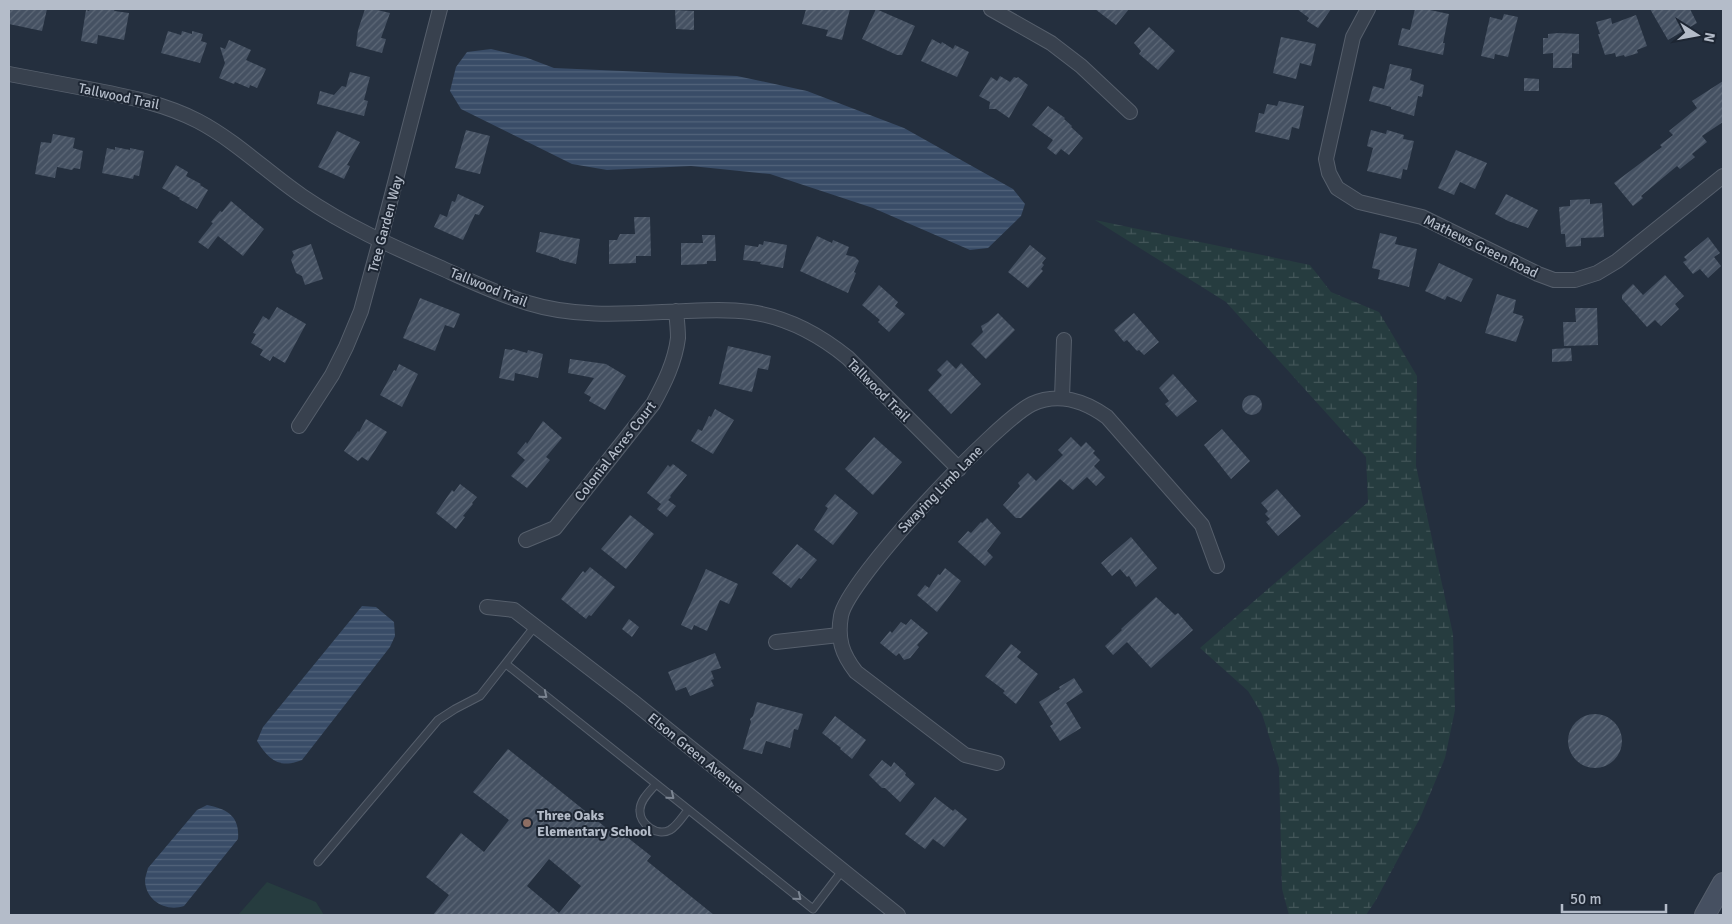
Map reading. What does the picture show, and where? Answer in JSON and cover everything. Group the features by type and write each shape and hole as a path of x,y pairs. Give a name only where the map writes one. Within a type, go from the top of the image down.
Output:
{"main road":[{"path":"1706,915 1723,883"}],"street":[{"name":"Tree Garden Way","path":"299,426 332,375 361,311 440,9"},
{"path":"991,9 1050,43 1081,66 1130,112"},
{"name":"Mathews Green Road","path":"1368,9 1353,38 1326,159 1329,173 1337,188 1359,202 1422,217 1538,274 1554,280 1575,280 1597,273 1617,261 1723,176"},
{"name":"Tallwood Trail","path":"9,74 141,99 167,107 217,132 301,195 349,225 380,241 501,295 562,311 594,314 721,309 750,312 775,318 816,335 848,358 959,469"},
{"name":"Colonial Acres Court","path":"526,540 555,528 653,404 664,383 678,338 676,311"},
{"path":"1062,398 1064,340"},
{"name":"Swaying Limb Lane","path":"997,763 965,755 856,672 843,652 839,635 844,604 852,591 903,528 993,434 1032,404 1046,400 1062,398 1081,402 1095,408 1107,417 1202,525 1217,566"},
{"name":"Elson Green Avenue","path":"487,607 514,610 631,700 898,915"},
{"path":"776,642 839,635"}],"lane":[{"path":"318,862 438,720 480,696 535,626"},
{"path":"506,664 813,909 842,870"},
{"path":"656,784 643,800 640,808 643,822 661,832 667,831 672,829 688,810"}],"green space":[{"path":"1095,220 1310,265 1331,292 1379,312 1417,376 1416,466 1453,634 1455,710 1445,758 1420,818 1366,915 1289,915 1282,889 1279,768 1262,714 1248,691 1200,648 1368,502 1366,457 1226,302"},
{"path":"267,882 316,902 324,915 238,915"}],"water":[{"path":"491,49 525,57 554,68 737,76 807,91 904,128 1013,189 1025,204 1021,216 988,248 970,250 873,208 770,174 691,166 607,170 572,164 461,109 450,91 456,67 467,52"},
{"path":"362,606 376,607 394,622 395,636 390,647 302,760 287,764 275,761 270,758 257,741 263,727"},
{"path":"207,805 226,811 231,815 237,825 238,839 184,906 164,906 153,899 146,888 145,879 148,868 197,810"}],"building":[{"path":"9,9 47,9 42,31 9,24"},
{"path":"90,9 115,9 114,11 129,13 124,40 98,35 97,44 81,41 86,10 89,11"},
{"path":"365,9 390,13 381,38 386,39 382,53 356,46 358,30"},
{"path":"806,9 850,9 842,40 826,36 828,30 802,24"},
{"path":"876,9 915,26 902,55 897,55 862,39"},
{"path":"1095,9 1129,9 1116,25"},
{"path":"1297,9 1331,9 1318,28 1307,21 1309,18"},
{"path":"1415,9 1449,14 1443,43 1445,43 1443,55 1398,45 1402,28 1410,30"},
{"path":"1650,9 1690,9 1697,23 1668,40"},
{"path":"675,10 694,11 694,30 676,29"},
{"path":"1504,14 1518,17 1508,57 1495,54 1494,59 1481,56 1490,17 1502,20"},
{"path":"1636,15 1647,46 1637,50 1638,53 1625,57 1624,55 1616,57 1615,53 1605,55 1596,22 1611,18 1612,24"},
{"path":"1149,27 1175,51 1158,70 1139,54 1141,51 1134,43"},
{"path":"168,31 181,35 182,31 192,34 192,31 203,34 201,41 207,43 200,63 161,53"},
{"path":"1548,34 1579,34 1579,54 1572,53 1572,68 1553,68 1553,53 1543,54 1543,38 1548,38"},
{"path":"1281,37 1316,44 1311,66 1300,63 1296,79 1273,73"},
{"path":"932,39 941,44 942,42 953,49 955,45 969,52 957,77 921,61"},
{"path":"229,40 251,50 246,60 266,69 257,88 250,85 249,88 219,78 225,63 220,47 225,49"},
{"path":"1390,64 1412,69 1410,80 1424,85 1422,97 1418,96 1414,116 1369,101 1373,86 1384,89"},
{"path":"350,72 370,77 364,100 368,101 364,116 317,104 320,91 334,95 342,86 346,87"},
{"path":"1000,76 1010,82 1014,77 1018,77 1028,85 1009,118 996,109 989,109 990,102 979,96 991,77 997,81"},
{"path":"1524,78 1539,79 1539,91 1524,91"},
{"path":"1723,81 1723,122 1702,136 1707,142 1692,154 1695,157 1680,169 1677,166 1641,196 1643,198 1633,206 1614,183 1662,147 1660,145 1673,135 1669,131 1697,108 1692,101"},
{"path":"1279,101 1304,106 1299,129 1292,127 1289,140 1255,132 1259,113 1264,114 1267,104 1277,106"},
{"path":"1048,106 1065,118 1071,127 1083,138 1069,155 1061,149 1056,155 1047,148 1053,140 1032,125"},
{"path":"466,130 490,136 480,174 455,168"},
{"path":"1371,130 1386,134 1387,130 1404,135 1403,139 1414,141 1407,170 1403,169 1401,179 1367,171 1373,148 1367,146"},
{"path":"337,131 360,142 347,165 350,166 344,179 318,167"},
{"path":"53,134 75,138 73,148 83,151 80,169 74,168 72,170 57,167 55,178 35,174 41,142 51,143"},
{"path":"115,147 144,151 139,176 134,175 133,179 102,173 107,148 115,150"},
{"path":"1456,150 1487,163 1475,189 1460,182 1454,195 1438,188"},
{"path":"176,165 188,172 186,176 208,190 197,209 162,188"},
{"path":"458,194 484,206 479,215 475,214 463,240 434,227 440,214 447,217 452,201 455,202"},
{"path":"1506,194 1538,210 1528,228 1495,214"},
{"path":"1590,199 1590,204 1602,203 1604,237 1581,238 1581,246 1566,247 1565,234 1561,234 1559,207 1570,206 1570,200"},
{"path":"231,201 264,229 243,256 218,236 208,249 198,242 213,223 211,222"},
{"path":"634,217 650,217 651,256 636,256 636,263 609,264 609,240 617,240 620,234 635,234"},
{"path":"540,232 580,239 576,264 536,252"},
{"path":"1380,233 1397,237 1395,244 1417,249 1409,287 1378,279 1380,270 1372,268"},
{"path":"702,235 715,235 716,261 707,261 707,264 681,265 681,243 703,243"},
{"path":"817,236 832,243 833,240 849,247 846,255 855,257 859,261 848,293 800,271"},
{"path":"1708,237 1720,253 1714,257 1721,266 1708,278 1700,269 1693,274 1683,262 1687,260 1684,257"},
{"path":"764,241 787,245 783,268 760,264 761,262 743,260 745,245 758,247 759,244 763,245"},
{"path":"311,244 323,279 305,285 302,276 296,273 291,260 294,255 292,251"},
{"path":"1030,245 1046,258 1042,263 1044,265 1041,269 1043,271 1028,288 1008,272"},
{"path":"1439,263 1473,279 1461,302 1447,296 1445,300 1425,291"},
{"path":"1665,275 1684,296 1675,304 1679,309 1661,326 1655,320 1647,327 1622,299 1622,295 1633,284 1643,295"},
{"path":"879,285 898,302 895,306 905,314 889,332 878,322 880,320 862,305"},
{"path":"1497,294 1516,300 1513,313 1523,316 1522,318 1524,319 1516,342 1485,333"},
{"path":"420,298 460,314 454,328 445,325 435,351 403,338"},
{"path":"277,307 306,324 285,363 273,356 270,361 260,355 263,350 251,343 256,334 253,333 263,316 269,320"},
{"path":"1575,308 1597,308 1598,345 1564,346 1563,322 1576,322"},
{"path":"998,313 1015,330 986,359 971,344 983,332 981,326"},
{"path":"1134,313 1159,342 1144,355 1139,350 1137,351 1127,340 1124,342 1114,330"},
{"path":"728,346 771,356 768,370 758,368 752,392 719,384"},
{"path":"1571,348 1572,361 1552,362 1552,349"},
{"path":"505,349 527,353 528,350 543,354 538,378 515,373 514,381 499,378"},
{"path":"570,359 606,364 626,376 605,410 589,401 591,397 584,393 594,378 568,373"},
{"path":"947,360 956,369 961,363 981,384 951,414 928,390 942,375 937,370"},
{"path":"399,364 418,374 402,407 380,395"},
{"path":"1173,374 1197,401 1177,417 1165,404 1169,401 1159,388"},
{"path":"1252,395 1259,398 1262,405 1259,412 1252,415 1245,412 1242,405 1245,398"},
{"path":"715,409 734,420 713,454 691,441 698,429 702,431 709,416 711,417"},
{"path":"366,419 387,432 368,461 362,457 358,461 344,451 359,432"},
{"path":"543,421 562,438 546,457 550,460 527,488 511,476 525,460 517,453 526,442 527,444"},
{"path":"1222,429 1250,461 1231,479 1204,445"},
{"path":"874,437 902,462 873,495 845,469"},
{"path":"1071,437 1081,447 1086,442 1095,451 1093,453 1100,460 1094,466 1105,477 1096,486 1087,477 1073,490 1060,479 1021,518 1016,518 1003,505 1020,486 1018,483 1028,473 1036,481 1063,455 1058,450"},
{"path":"673,464 687,475 668,500 676,506 667,517 657,509 661,504 647,493 668,465 670,467"},
{"path":"460,484 477,497 456,529 436,513 452,490 454,492"},
{"path":"1277,489 1301,516 1278,536 1266,522 1270,519 1265,514 1268,511 1261,503"},
{"path":"835,494 858,513 833,545 814,530 828,508 825,506"},
{"path":"630,515 654,534 626,569 601,549"},
{"path":"987,518 1001,533 987,551 993,557 985,566 958,542 968,531 971,533"},
{"path":"1131,537 1157,568 1136,587 1129,576 1127,577 1120,569 1112,576 1101,563"},
{"path":"797,544 817,560 791,588 772,573"},
{"path":"590,567 615,587 591,616 589,615 586,619 561,599 583,571 585,573"},
{"path":"945,568 961,581 937,612 917,595 925,585 929,588 938,574 940,575"},
{"path":"706,569 738,584 729,604 720,600 707,631 694,625 692,630 681,625"},
{"path":"1156,597 1175,615 1178,613 1193,630 1151,668 1127,642 1113,655 1105,646"},
{"path":"629,619 639,627 632,637 622,629"},
{"path":"911,619 928,633 917,645 919,647 910,658 904,660 899,653 896,656 880,643 901,622 906,625"},
{"path":"1011,644 1021,652 1017,657 1038,674 1016,704 1003,693 1005,691 985,676"},
{"path":"715,653 721,668 711,671 714,679 711,680 714,686 690,696 686,687 676,691 668,672"},
{"path":"1074,678 1083,692 1066,703 1081,728 1060,741 1050,726 1053,724 1039,702"},
{"path":"757,702 803,714 798,730 794,729 790,748 766,741 762,754 743,749 751,722 750,719 753,716"},
{"path":"1590,714 1600,714 1614,722 1620,731 1622,741 1620,751 1614,760 1600,768 1590,768 1580,763 1573,756 1568,746 1568,736 1573,726 1580,719"},
{"path":"835,716 866,740 852,759 822,733"},
{"path":"508,749 615,835 618,830 651,856 647,861 714,915 433,915 449,895 426,877 461,833 484,852 509,820 473,792","holes":["549,859 581,886 559,913 527,886"]},
{"path":"882,760 891,767 894,762 915,784 900,802 869,775"},
{"path":"935,797 967,819 944,847 933,839 925,849 905,834"}],"place":[{"name":"Three Oaks Elementary School","path":"527,823"}]}
